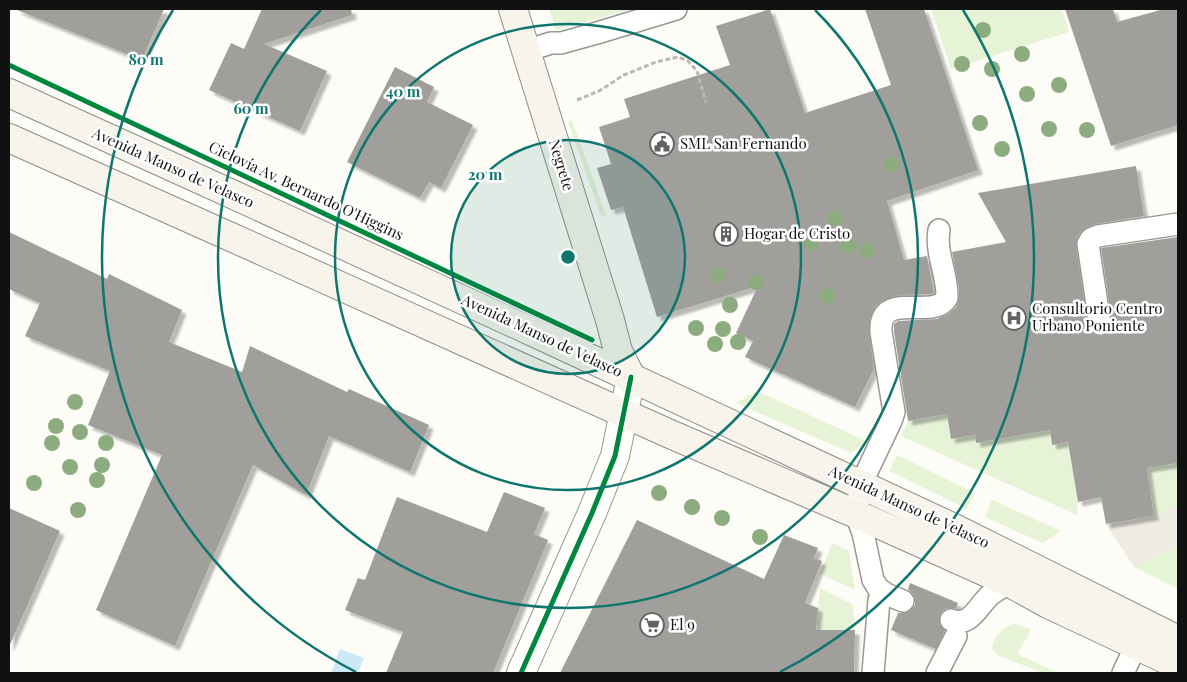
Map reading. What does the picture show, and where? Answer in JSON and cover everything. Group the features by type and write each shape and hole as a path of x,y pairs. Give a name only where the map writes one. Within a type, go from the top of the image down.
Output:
{"main road":[{"name":"Negrete","path":"513,9 618,351 642,398 670,434"},
{"name":"Avenida Manso de Velasco","path":"9,94 631,377 954,528 1163,646"},
{"name":"Avenida Manso de Velasco","path":"9,138 670,434 1010,583 1048,604 1163,646"},
{"path":"572,350 592,340 610,320"}],"street":[{"path":"521,673 592,513 615,456 631,377"}],"lane":[{"path":"526,51 551,43 561,43 597,33 676,9"},
{"path":"1100,324 1088,244 1098,236 1178,224"},
{"path":"873,673 876,590 863,533 856,514 861,484 894,412 880,323 891,310 941,304 947,298 947,288 937,240 939,230"},
{"path":"937,673 955,628 998,589 1010,583"},
{"path":"876,590 878,588 886,594 899,610"},
{"path":"1123,673 1163,646"}],"path":[{"path":"569,102 599,91 624,75 656,62 678,57 688,61 697,72 706,102"}],"green space":[{"path":"549,9 633,9 556,30"},
{"path":"931,9 1062,9 1069,32 951,69"},
{"path":"572,120 606,215 601,216 568,122"},
{"path":"757,391 868,442 851,453 736,403"},
{"path":"947,414 951,439 975,435 976,442 1050,430 1052,444 1068,442 1078,502 1077,515 901,436 908,421"},
{"path":"897,455 975,493 967,509 889,471"},
{"path":"1178,463 1178,505 1154,516 1147,468"},
{"path":"992,500 1061,531 1043,543 985,517"},
{"path":"832,543 849,551 855,590 820,574"},
{"path":"1178,544 1178,589 1134,567"},
{"path":"820,588 853,605 855,630 816,630"},
{"path":"1014,623 1031,630 1017,654 1058,673 1042,673 998,655 992,649 994,640 999,633"}],"shaded area":[{"path":"1178,505 1178,544 1134,567 1106,524 1154,516"}],"water":[{"path":"340,649 364,658 358,673 331,673"}],"building":[{"path":"17,9 164,9 142,60"},
{"path":"262,9 351,9 352,15 264,44 327,71 300,131 209,90 231,43 244,49"},
{"path":"770,9 805,113 891,85 865,9 924,9 978,170 887,201 904,260 927,256 934,293 892,297 876,306 870,318 869,331 874,369 855,407 745,357 753,341 736,333 758,286 657,317 623,207 611,210 597,168 611,164 599,127 630,117 624,99 730,65 716,26"},
{"path":"1065,9 1113,9 1117,22 1164,9 1178,9 1178,125 1111,146"},
{"path":"395,67 434,87 427,102 473,125 441,188 429,182 420,198 347,162"},
{"name":"Consultorio Centro Urbano Poniente","path":"1136,166 1144,216 1096,224 1086,228 1077,238 1076,246 1088,326 1091,332 1101,336 1108,333 1112,323 1101,248 1178,237 1178,463 1147,468 1154,516 1106,524 1101,497 1078,502 1068,442 1052,445 1050,430 976,443 975,435 951,439 947,414 908,421 894,324 898,321 937,319 948,314 956,307 959,289 952,252 1006,242 978,193"},
{"path":"9,232 107,279 109,274 182,310 169,342 242,372 250,346 347,392 349,389 429,425 410,472 329,436 306,495 253,465 175,646 96,610 162,455 88,425 110,371 25,336 40,303 9,289"},
{"path":"504,492 545,508 534,534 548,540 493,673 386,673 403,632 345,610 358,578 365,580 397,497 487,532"},
{"path":"9,508 60,531 9,647"},
{"path":"637,520 764,579 784,535 818,548 814,558 822,561 805,603 818,608 816,630 855,630 854,673 560,673"},
{"path":"910,583 958,603 956,608 947,608 942,611 939,617 939,624 945,630 936,649 891,630 898,613 910,611 915,605 913,594 908,589"}],"cycle path":[{"name":"Ciclovía Av. Bernardo O'Higgins","path":"9,65 592,340"},
{"path":"521,673 592,513 615,456 631,377"}],"place":[{"name":"SML San Fernando","path":"662,144"},
{"name":"Hogar de Cristo","path":"726,234"},
{"name":"Consultorio Centro Urbano Poniente","path":"1014,318"},
{"name":"El 9","path":"652,625"}]}
